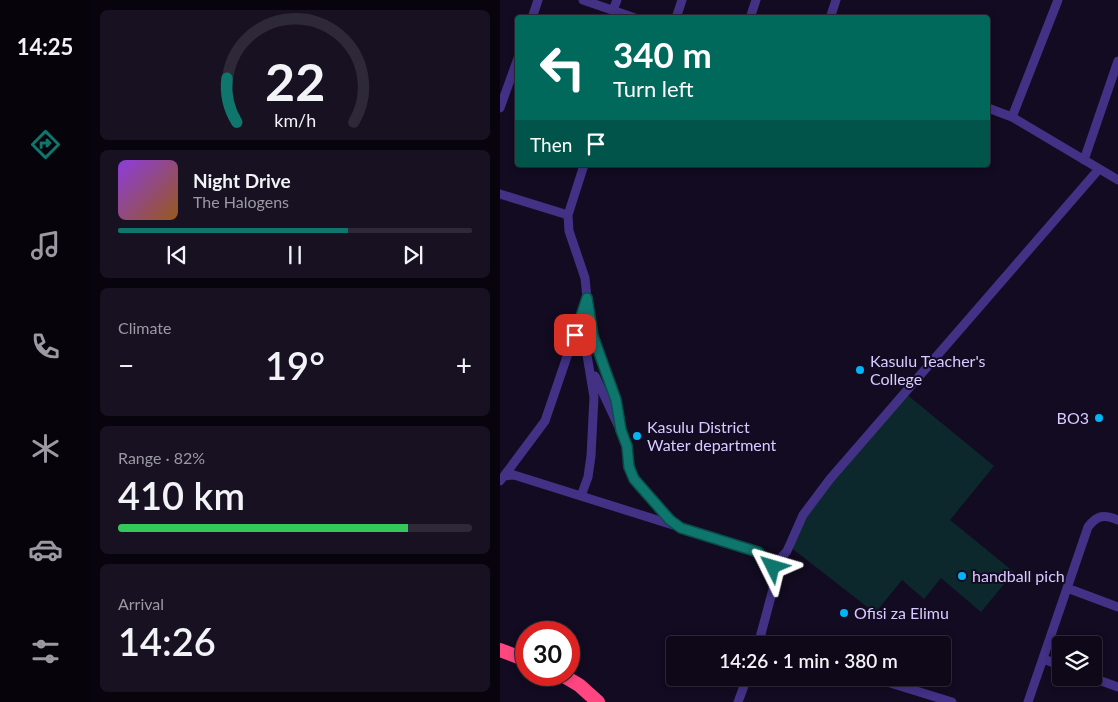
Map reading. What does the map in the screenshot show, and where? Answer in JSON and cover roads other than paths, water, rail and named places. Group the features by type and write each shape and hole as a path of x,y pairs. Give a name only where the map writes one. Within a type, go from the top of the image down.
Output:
{"highway":[{"path":"500,650 515,656"},
{"path":"580,686 598,702"}],"street":[{"path":"533,15 538,0"},
{"path":"583,0 628,15"},
{"path":"614,10 616,0"},
{"path":"677,15 682,0"},
{"path":"751,15 756,0"},
{"path":"831,15 836,0"},
{"path":"1012,116 1058,0"},
{"path":"1084,160 1118,61"},
{"path":"500,108 515,66"},
{"path":"990,109 1012,116 1118,180"},
{"path":"583,167 568,215 569,231 585,278 593,336 616,400 621,430"},
{"path":"773,567 787,551 803,515 830,479 1100,170"},
{"path":"500,194 568,215"},
{"path":"502,478 545,421 587,298"},
{"path":"581,496 588,477 591,456 594,388 585,343 585,322 588,308"},
{"path":"590,369 621,430 627,446 629,467 634,479 670,520 681,528"},
{"path":"502,478 514,475 758,552 773,567 776,578 760,636"},
{"path":"1028,702 1088,527 1095,518 1101,515 1118,520"},
{"path":"1068,588 1118,607"},
{"path":"1044,659 1052,662"},
{"path":"1102,681 1118,687"},
{"path":"738,702 744,686"},
{"path":"900,686 952,702"}],"place":[{"name":"Kasulu Teacher's College","path":"860,370"},
{"name":"BO3","path":"1099,418"},
{"name":"Kasulu District Water department","path":"637,436"},
{"name":"handball pich","path":"962,576"},
{"name":"Ofisi za Elimu","path":"844,613"}]}
